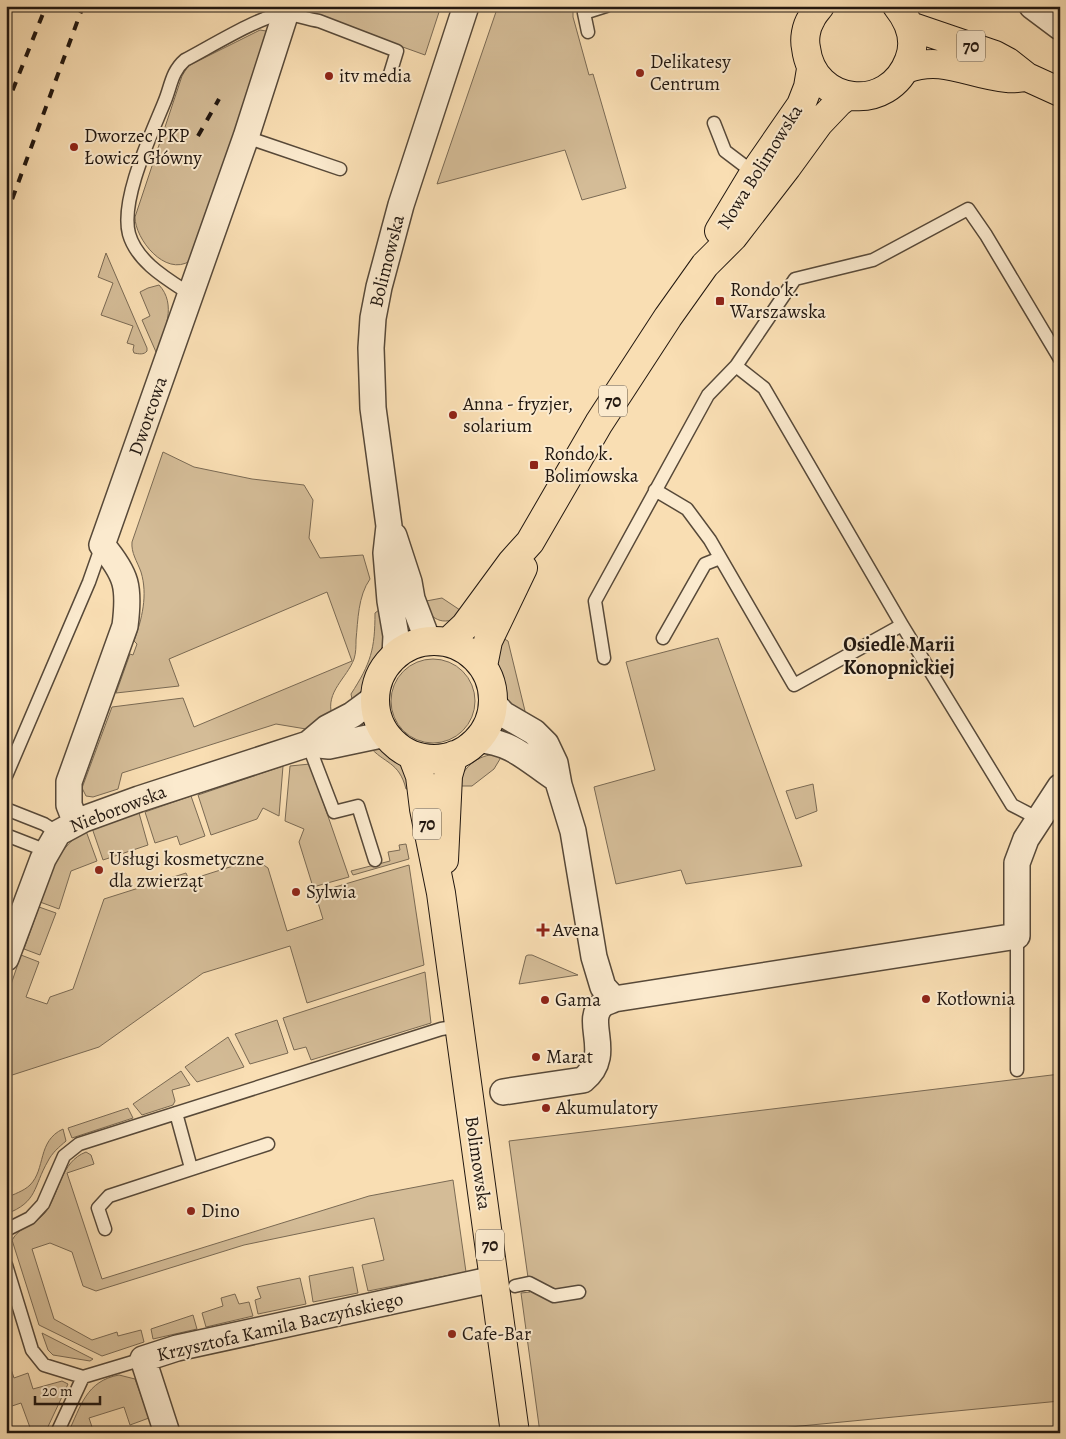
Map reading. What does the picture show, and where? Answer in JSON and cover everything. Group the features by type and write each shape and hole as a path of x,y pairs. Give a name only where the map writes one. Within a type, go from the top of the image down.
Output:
{"main road":[{"name":"70","path":"811,69 805,44 806,31 811,18 820,6"},
{"name":"70","path":"903,16 912,41 911,55 906,69"},
{"name":"70","path":"903,16 995,54 1027,78 1060,92"},
{"name":"70","path":"906,69 932,63 1007,78 1027,78"},
{"path":"811,69 821,81 833,90 847,96 861,97 881,92 898,80 906,69"},
{"name":"Nowa Bolimowska","path":"705,265 718,233 754,173 801,105 808,87 811,69"},
{"name":"Nowa Bolimowska","path":"438,641 465,626 512,562 530,542 599,423 668,317 705,265 733,237 819,123 847,96"},
{"name":"Nowa Bolimowska","path":"483,666 488,641 523,569 530,542"},
{"name":"70","path":"438,641 462,647 483,666 491,684 493,703 486,729 471,746 454,755 426,758 402,750 386,734 378,717 375,698 377,682 384,668 395,655 416,643 438,641"},
{"name":"Bolimowska","path":"412,754 420,776 424,809 441,893 459,1026 505,1282 515,1433"},
{"name":"Bolimowska","path":"441,893 448,776 454,755"}],"street":[{"name":"Bolimowska","path":"438,641 412,598 400,551 390,526 373,408 371,348 373,318 379,287 401,205 466,6"},
{"path":"1032,6 1040,14 1060,27"},
{"name":"Dworcowa","path":"102,545 246,137 287,10"},
{"name":"Bolimowska","path":"390,526 386,553 390,601 396,636 395,655"},
{"path":"6,958 27,901 60,835 69,804 69,782 125,626 128,600 125,581 119,566 102,545"},
{"name":"Nieborowska","path":"60,835 138,799 308,744 327,728 352,715 375,698"},
{"path":"493,703 503,714 534,732 546,744 555,763 573,831 594,957 603,986 614,999"},
{"name":"Nieborowska","path":"308,744 328,746 386,734"},
{"path":"478,740 492,740 519,752 558,780"},
{"path":"503,1092 583,1080 591,1073 597,1063 595,1023 597,1013 603,1004 614,999 1017,936 1017,863 1026,839 1060,787"},
{"name":"Krzysztofa Kamila Baczyńskiego","path":"168,1433 143,1359 177,1348 505,1282"}],"lane":[{"path":"588,32 582,10 606,6"},
{"path":"190,294 147,262 132,241 127,224 127,216 137,175 151,134 165,102 174,72 179,66 185,60 263,20 287,10 306,19 318,21 397,50 390,74"},
{"path":"714,123 725,151 754,173"},
{"path":"246,137 340,169"},
{"path":"604,658 595,601 708,395 736,366 796,279 873,260 968,209 986,235 1060,359"},
{"path":"736,366 764,388 902,625 1012,805 1039,819"},
{"path":"655,490 687,509 710,540 794,685 902,625"},
{"path":"6,776 89,582 102,545"},
{"path":"663,638 705,564 720,558"},
{"path":"308,744 334,812 358,806 375,860"},
{"path":"6,809 44,824 60,835"},
{"path":"6,834 60,835"},
{"path":"1017,936 1017,1070"},
{"path":"6,1230 30,1218 43,1204 64,1156 73,1148 88,1141 432,1032 459,1026"},
{"path":"176,1113 191,1168"},
{"path":"104,1230 98,1208 109,1196 268,1144"},
{"path":"6,1265 32,1350 44,1366 83,1377 143,1359"},
{"path":"505,1282 529,1283 554,1296 579,1292"},
{"path":"57,1433 83,1377"}],"shaded area":[{"path":"309,6 441,6 425,55 311,14"},
{"path":"498,6 573,6 573,17 589,75 593,74 626,188 582,200 565,150 437,184"},
{"path":"260,30 266,31 269,34 190,261 180,265 171,264 162,260 146,245 136,226 135,217 182,76 188,66"},
{"path":"106,253 147,348 147,351 144,353 134,353 134,345 127,343 133,326 101,315 113,283 98,277"},
{"path":"159,285 167,301 168,318 156,352 142,320 150,316 140,292"},
{"path":"163,452 194,467 252,479 304,485 313,500 309,538 320,558 363,555 370,579 363,593 359,608 355,657 334,692 331,707 332,715 314,722 306,729 276,724 122,773 118,789 93,797 86,796 82,788 112,707 183,698 194,727 352,661 327,592 169,659 179,686 116,693 130,654 133,655 137,644 134,641 144,598 143,581 133,553 132,542"},
{"path":"442,598 466,614 452,620 440,620 430,614 421,602"},
{"path":"383,607 385,649 365,691 353,704 351,694 363,673 373,646 375,613"},
{"path":"499,636 508,641 525,711 521,717 505,700 497,685 495,669"},
{"path":"718,638 802,866 686,884 681,870 616,884 594,787 655,770 626,662"},
{"path":"433,659 449,662 463,671 472,685 475,701 472,717 463,731 449,740 433,743 417,740 403,731 394,717 391,701 394,685 403,671 417,662"},
{"path":"369,746 379,747 393,754 403,765 414,788 406,789 403,780 395,768"},
{"path":"494,754 503,754 494,769 472,786 456,786 468,766 480,758"},
{"path":"310,764 349,877 313,887 299,842 304,829 285,821 290,766"},
{"path":"283,766 279,816 263,808 257,819 211,835 198,795"},
{"path":"813,784 817,811 796,819 786,791"},
{"path":"191,796 205,836 180,845 177,836 155,843 145,812"},
{"path":"139,813 148,845 103,860 92,828"},
{"path":"86,831 97,861 71,871 59,909 40,902 52,871 62,852 76,837"},
{"path":"406,844 409,859 353,875 351,871 390,861 388,852 400,850 399,845"},
{"path":"255,859 268,868 287,931 323,919 315,893 409,865 424,965 307,1003 290,946 203,973 99,1047 6,1077 6,999 21,955 39,962 26,997 47,1004 50,997 73,989 104,899 186,873 189,880"},
{"path":"39,907 56,913 40,955 24,949"},
{"path":"528,955 578,975 519,984 526,956"},
{"path":"425,972 431,1023 311,1060 306,1047 294,1050 283,1018"},
{"path":"277,1020 288,1053 250,1064 235,1034"},
{"path":"228,1037 244,1067 197,1082 185,1067"},
{"path":"181,1071 190,1085 172,1090 175,1101 173,1105 142,1115 133,1104"},
{"path":"1060,1074 1060,1401 728,1433 540,1433 521,1293 530,1292 509,1141"},
{"path":"128,1108 133,1118 72,1138 68,1128"},
{"path":"63,1129 66,1141 50,1158 29,1199 6,1214 6,1198 30,1185 35,1178 49,1141"},
{"path":"86,1152 91,1155 94,1164 67,1173 102,1279 369,1196 453,1180 466,1272 368,1291 362,1265 384,1260 374,1218 244,1245 96,1291 83,1286 72,1252 50,1243 32,1249 54,1319 92,1340 117,1332 118,1336 141,1330 144,1342 102,1356 39,1325 12,1240 15,1235 45,1213 66,1170 77,1157"},
{"path":"353,1267 358,1293 313,1302 309,1276"},
{"path":"300,1278 306,1304 258,1314 255,1300 261,1298 257,1287"},
{"path":"235,1294 239,1304 249,1302 253,1316 206,1327 202,1313 223,1306 221,1298"},
{"path":"193,1315 197,1329 153,1339 151,1329"},
{"path":"42,1333 93,1359 90,1361 53,1355 48,1350"},
{"path":"6,1354 14,1378 28,1373 33,1389 62,1381 68,1384 45,1433 32,1433 21,1403 6,1408"},
{"path":"119,1375 135,1379 149,1418 130,1425 124,1407 89,1418 94,1433 68,1433 81,1404 92,1389 108,1378"}],"railway":[{"path":"6,107 46,6"},
{"path":"6,216 83,6"},
{"path":"198,136 219,99"}],"place":[{"name":"Delikatesy Centrum","path":"640,73"},
{"name":"itv media","path":"329,76"},
{"name":"Dworzec PKP Łowicz Główny","path":"74,147"},
{"name":"Rondo k. Warszawska","path":"720,301"},
{"name":"Anna - fryzjer, solarium","path":"453,415"},
{"name":"Rondo k. Bolimowska","path":"534,465"},
{"name":"Usługi kosmetyczne dla zwierząt","path":"99,870"},
{"name":"Sylwia","path":"296,892"},
{"name":"Avena","path":"543,930"},
{"name":"Kotłownia","path":"926,999"},
{"name":"Gama","path":"545,1000"},
{"name":"Marat","path":"536,1057"},
{"name":"Akumulatory","path":"546,1108"},
{"name":"Dino","path":"191,1211"},
{"name":"Cafe-Bar","path":"452,1334"}],"district":[{"name":"Osiedle Marii Konopnickiej","path":"899,656"}]}
